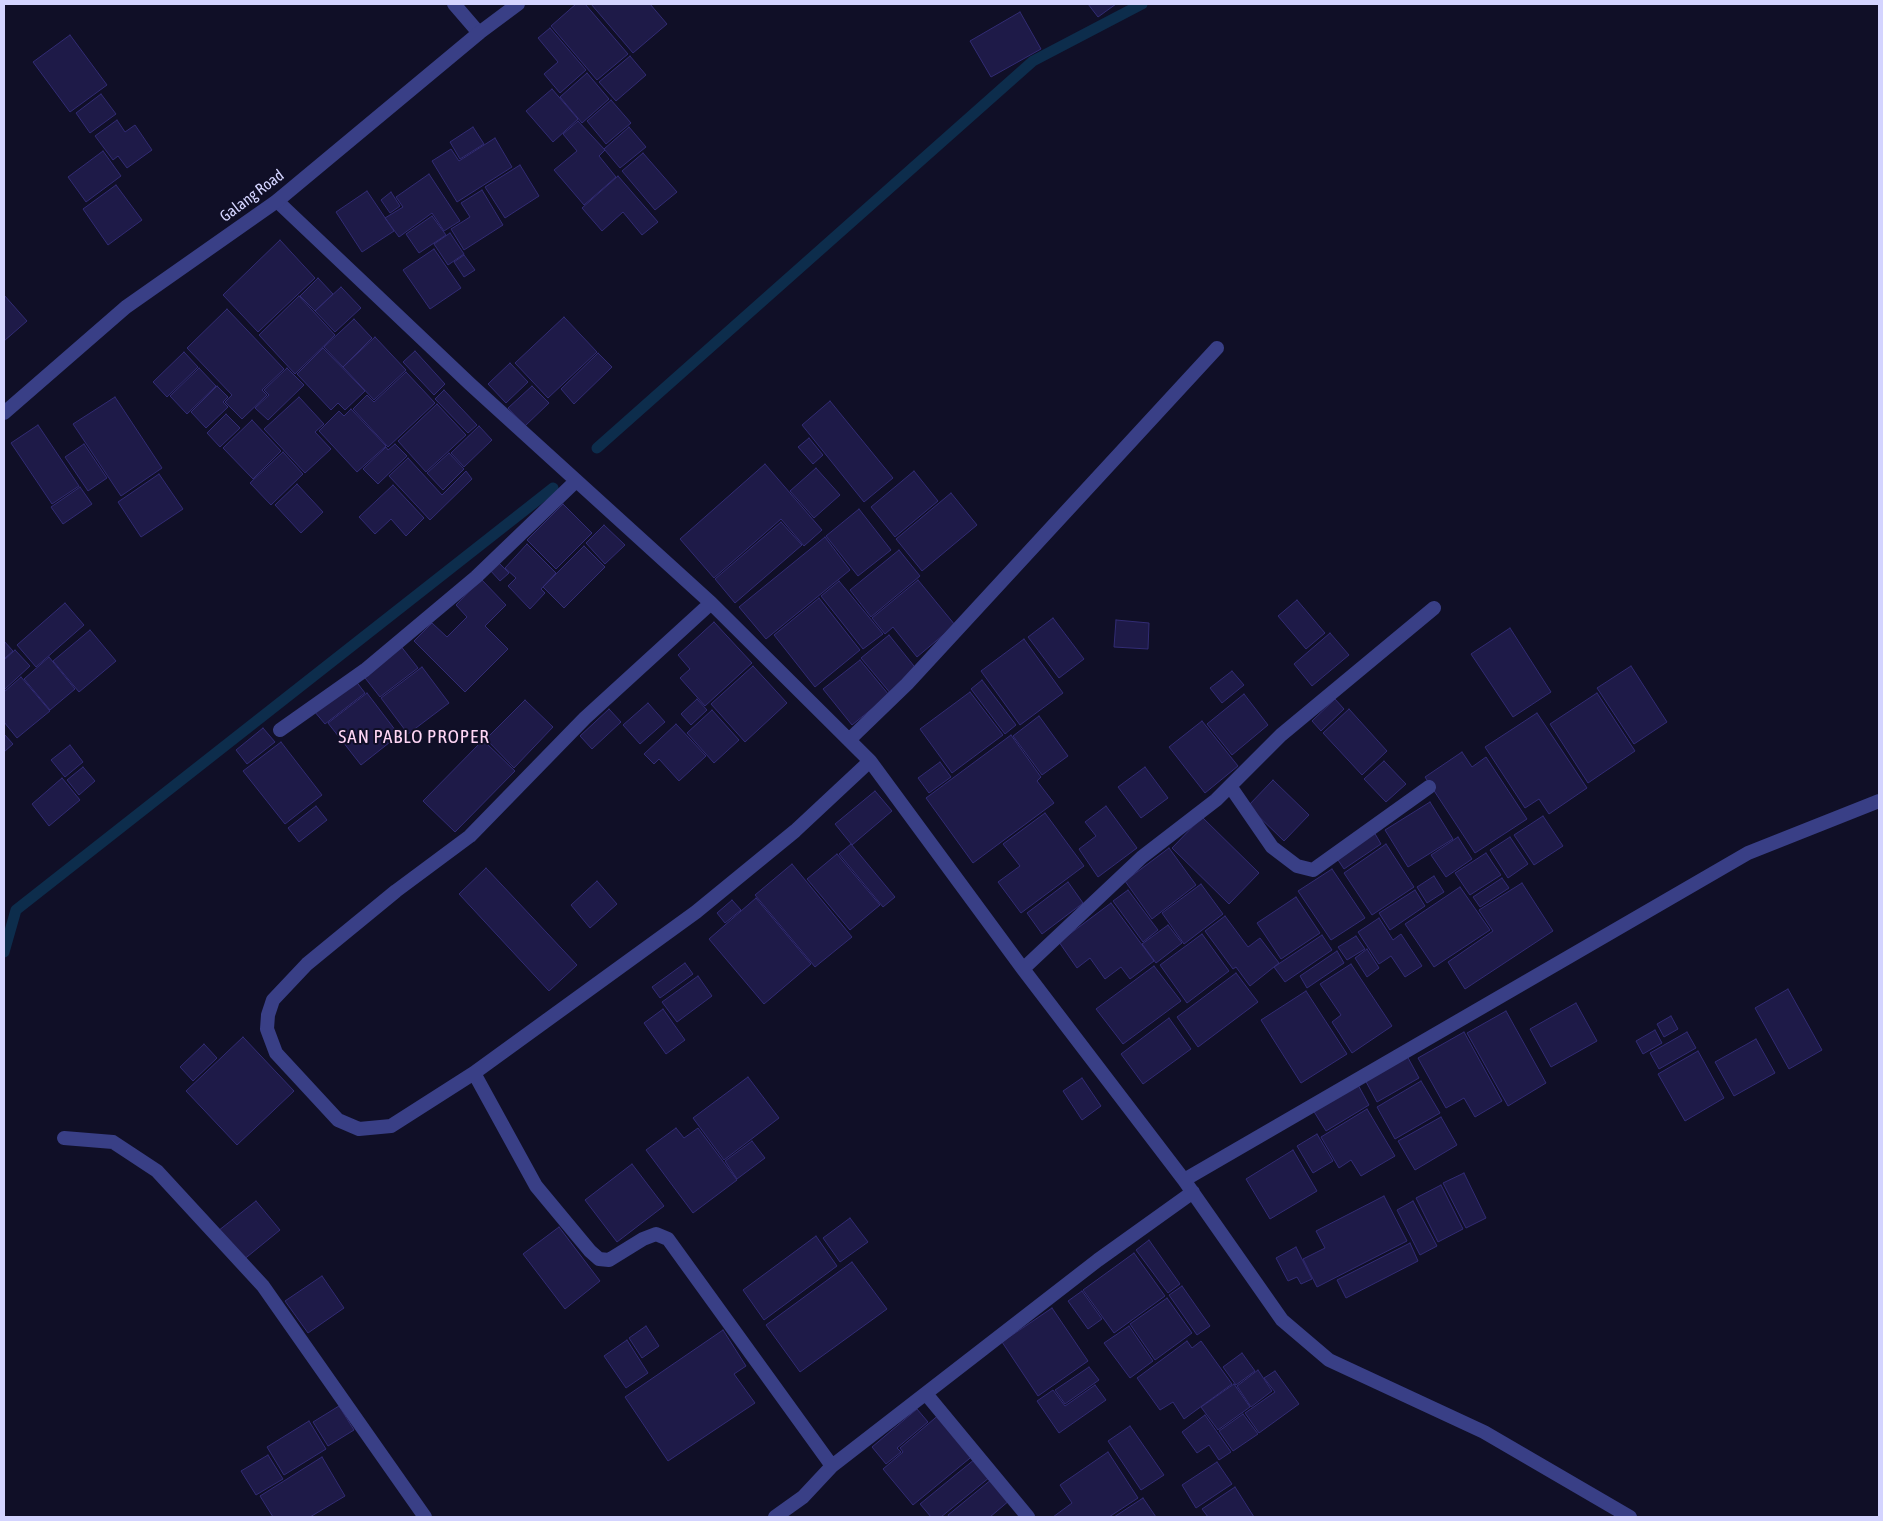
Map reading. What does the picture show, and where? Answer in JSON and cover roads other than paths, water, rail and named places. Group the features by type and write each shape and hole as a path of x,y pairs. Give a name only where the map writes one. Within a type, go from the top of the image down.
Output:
{"street":[{"path":"454,4 479,33"},
{"name":"Galang Road","path":"4,413 126,307 277,201 479,33 518,4"},
{"path":"277,201 576,481 711,603 870,761 1023,969 1193,1192 1282,1320 1329,1360 1484,1432 1630,1517"},
{"path":"849,740 906,684 1217,348"},
{"path":"280,730 365,670 476,577 576,481"},
{"path":"711,603 585,718 470,836 396,891 307,964 273,1000 268,1015 267,1029 276,1053 338,1120 359,1129 391,1126 474,1073 696,912 795,831 870,761"},
{"path":"1023,969 1142,857 1216,800 1281,735 1434,608"},
{"path":"1230,786 1272,847 1297,866 1313,870 1429,787"},
{"path":"1184,1180 1748,853 1879,801"},
{"path":"474,1073 536,1186 590,1251 599,1259 609,1260 643,1239 656,1234 668,1239 832,1466"},
{"path":"64,1138 114,1142 157,1171 263,1286 425,1517"},
{"path":"775,1517 803,1497 832,1466 927,1395 1098,1260 1193,1192"},
{"path":"927,1395 1028,1517"}],"waterway":[{"path":"597,448 1033,61 1142,4"},
{"path":"4,952 16,910 553,488"}],"district":[{"name":"SAN PABLO PROPER","path":"414,737"}]}
